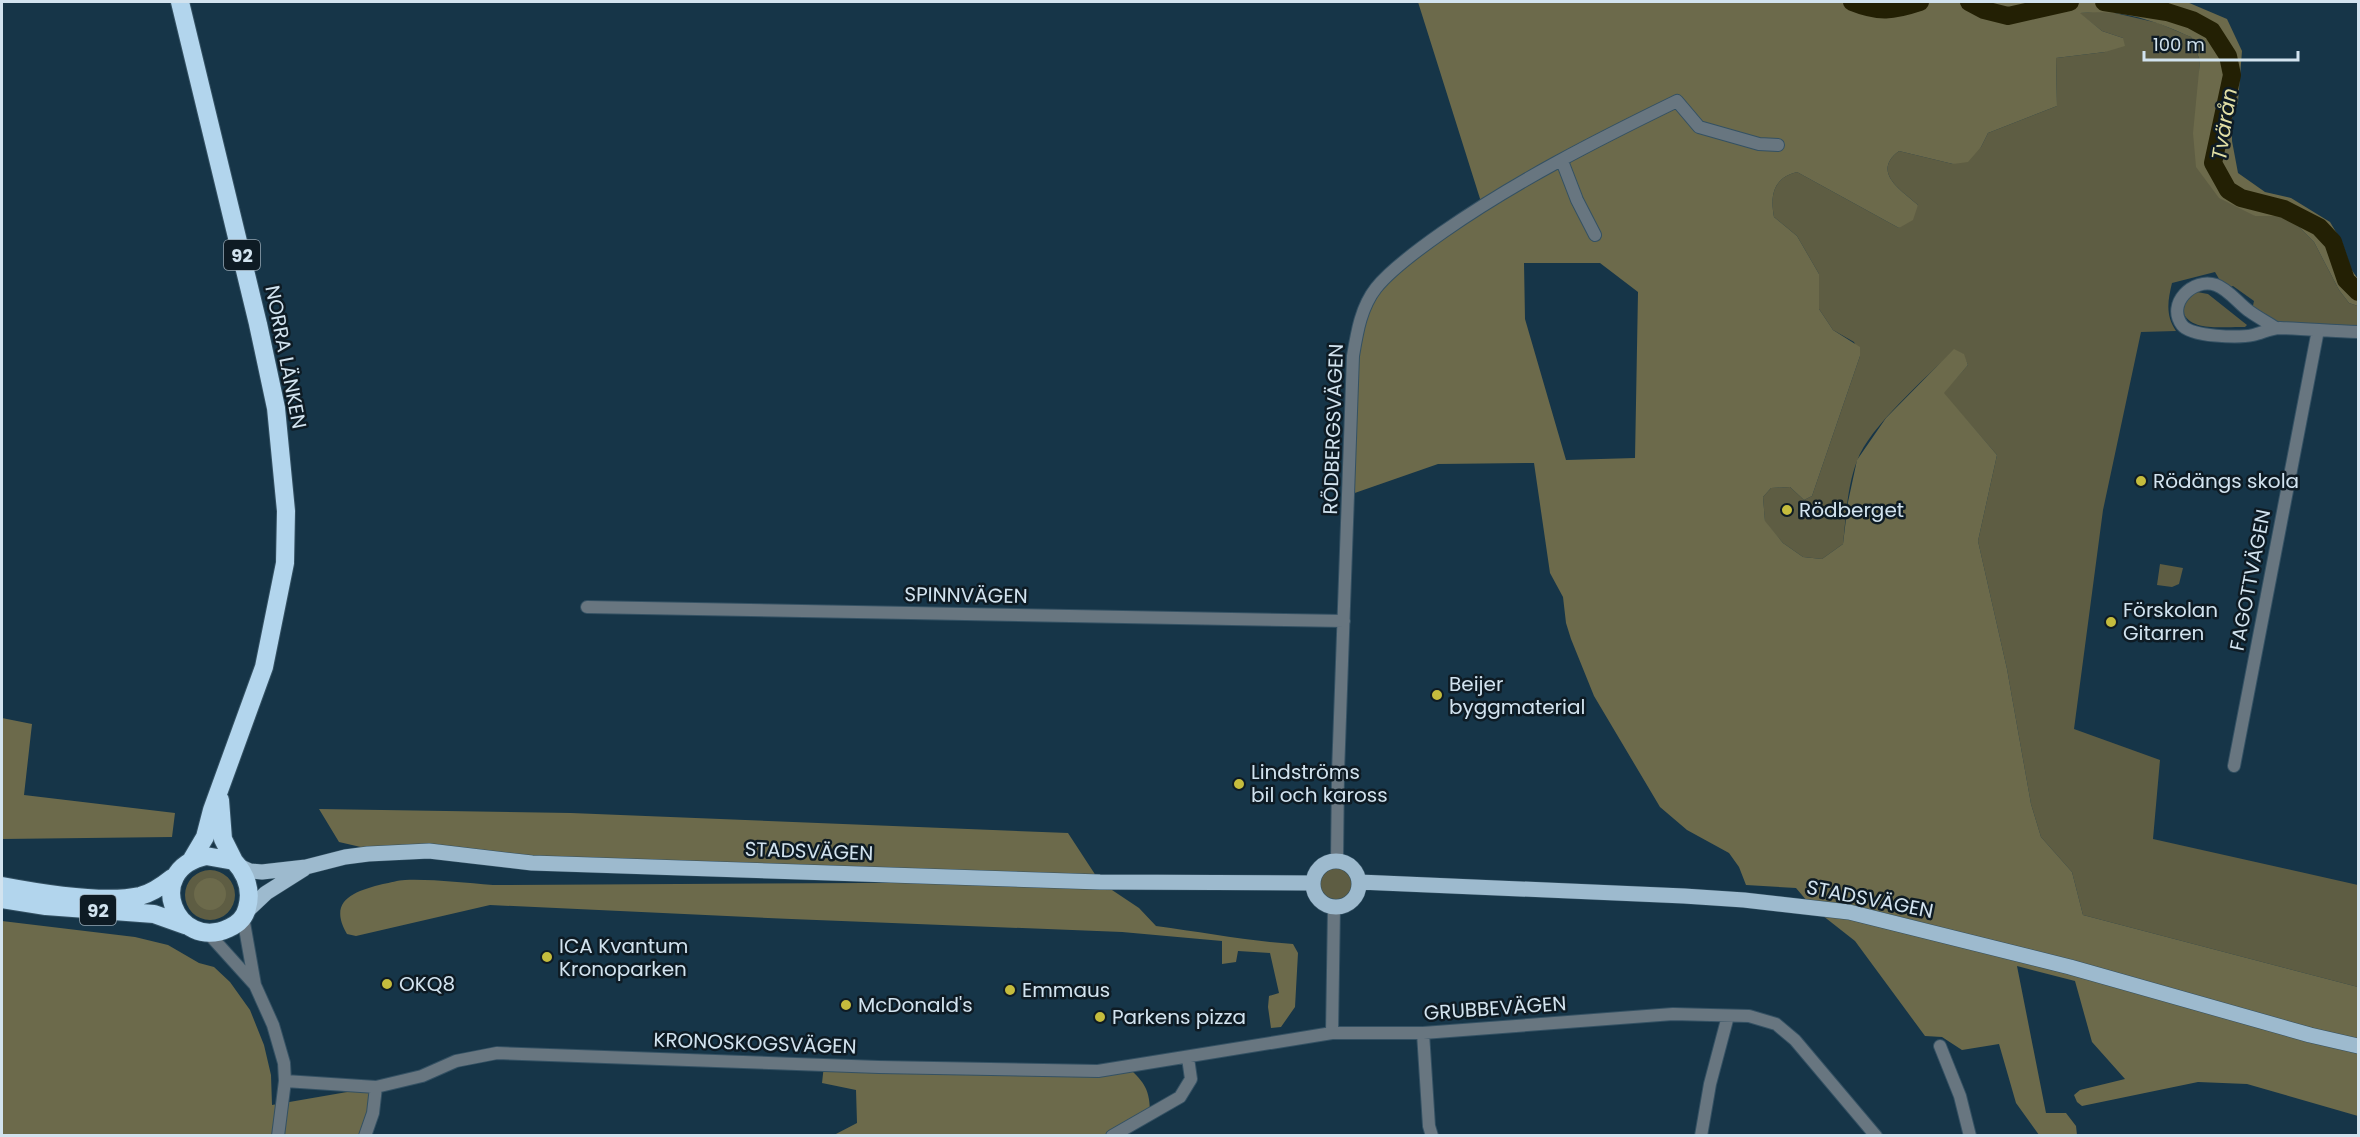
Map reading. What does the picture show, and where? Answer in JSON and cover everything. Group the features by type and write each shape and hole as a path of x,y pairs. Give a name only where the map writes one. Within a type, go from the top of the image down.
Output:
{"highway":[{"name":"NORRA LÄNKEN","path":"180,2 250,290 276,408 286,511 285,563 264,667 212,810 205,837 192,859"},
{"name":"NORRA LÄNKEN","path":"220,791 223,839 236,864"},
{"path":"192,859 206,856 236,864"},
{"name":"92","path":"2,886 76,896 121,898 142,896 158,889 192,859"},
{"name":"92","path":"236,864 245,877 248,889 245,914"},
{"path":"172,878 170,889 175,910 183,922 200,931 222,932 235,926 245,914"},
{"name":"92","path":"2,899 46,906 154,914 200,931"}],"main road":[{"name":"STADSVÄGEN","path":"236,864 250,871 262,872 306,867 368,854 429,851 543,863 1100,882 1313,883"},
{"path":"1337,861 1350,866 1359,882 1352,900 1342,906 1334,907 1317,896 1313,883 1320,867 1337,861"},
{"name":"STADSVÄGEN","path":"245,914 266,893 306,867"},
{"name":"STADSVÄGEN","path":"1359,882 1684,896 1744,900 1849,912 2070,967 2310,1035 2358,1046"}],"street":[{"name":"RÖDBERGSVÄGEN","path":"1337,861 1353,356 1358,323 1376,288 1420,249 1482,205 1562,160 1677,101 1699,127 1759,144 1778,145"},
{"path":"1562,160 1577,200 1595,235"},
{"path":"2276,328 2249,311 2216,285 2199,285 2186,292 2176,308 2179,320 2184,327 2199,334 2251,336 2276,328 2358,332"},
{"name":"FAGOTTVÄGEN","path":"2234,766 2318,330"},
{"name":"SPINNVÄGEN","path":"587,607 1344,621"},
{"path":"1332,1033 1334,907"},
{"path":"245,914 255,985 273,1025 284,1063 285,1081 278,1136"},
{"path":"200,931 255,985"},
{"name":"GRUBBEVÄGEN","path":"1188,1058 1332,1033 1424,1033 1672,1014 1749,1016 1776,1024 1786,1032 1823,1071 1876,1136"},
{"path":"1701,1136 1710,1084 1728,1016"},
{"path":"1424,1033 1429,1126 1432,1136"},
{"path":"1940,1046 1960,1096 1970,1136"},
{"name":"KRONOSKOGSVÄGEN","path":"285,1081 376,1087 422,1076 456,1061 497,1053 879,1067 1067,1071 1098,1071 1188,1058"},
{"path":"1112,1136 1180,1097 1191,1078 1188,1058"},
{"path":"365,1136 373,1113 376,1087"}],"shaded area":[{"path":"1418,2 2187,2 2227,19 2242,51 2238,102 2232,118 2232,141 2238,173 2265,192 2291,198 2330,222 2342,242 2351,269 2358,279 2358,306 2349,303 2339,290 2314,242 2297,225 2284,216 2255,216 2219,198 2196,167 2193,133 2200,61 2191,37 2124,14 2080,13 2102,31 2123,38 2125,46 2105,52 2056,58 2057,106 1988,133 1981,147 1968,162 1953,164 1899,151 1891,159 1888,173 1897,187 1918,205 1913,220 1899,228 1797,172 1783,178 1778,183 1773,195 1774,217 1797,236 1819,274 1819,309 1833,330 1860,347 1860,356 1812,496 1804,500 1790,487 1771,488 1763,497 1765,521 1783,543 1803,557 1822,559 1843,544 1848,502 1857,460 1886,418 1954,349 1964,354 1968,365 1944,393 1997,455 1978,541 2007,669 2031,804 2041,837 2072,872 2083,915 2358,987 2358,1116 2247,1084 2198,1082 2082,1106 2074,1095 2080,1090 2125,1079 2092,1042 2075,981 2017,966 2046,1113 2066,1113 2076,1126 2077,1135 2039,1135 2016,1103 1999,1044 1962,1050 1942,1037 1925,1036 1855,941 1813,908 1796,888 1746,885 1739,867 1729,853 1687,830 1660,807 1594,696 1571,639 1566,623 1563,597 1550,573 1534,463 1438,464 1349,495 1353,356 1376,288 1482,205","holes":["1524,263 1600,263 1638,292 1635,458 1566,460 1525,319"]},
{"path":"2106,11 2158,23 2191,37 2200,61 2198,96 2255,216 2284,216 2314,242 2339,290 2349,303 2358,306 2358,326 2271,323 2252,310 2254,301 2233,286 2225,289 2215,272 2172,283 2169,313 2176,331 2141,332 2103,510 2074,729 2160,760 2153,839 2358,885 2358,987 2083,915 2072,872 2041,837 2031,804 2007,669 1978,541 1997,455 1943,393 1968,365 1963,354 1954,350 1873,433 1857,461 1851,481 1843,544 1822,559 1803,557 1783,543 1765,522 1763,497 1771,488 1790,487 1804,500 1812,496 1860,356 1854,342 1833,330 1819,309 1819,274 1797,236 1774,217 1773,195 1778,183 1783,178 1797,172 1899,228 1918,205 1892,180 1888,173 1891,159 1899,151 1953,164 1981,147 1988,133 2057,106 2056,58 2105,52 2123,38 2102,31 2079,13"},
{"path":"2197,292 2208,294 2247,325 2245,327 2210,327 2201,326 2187,319 2183,312 2187,296"},
{"path":"2160,564 2183,568 2179,584 2172,587 2157,585"},
{"path":"2,718 32,724 24,795 175,813 172,837 2,839"},
{"path":"319,809 571,813 1068,833 1100,882 1139,908 1156,926 1293,944 1298,953 1295,1007 1281,1027 1271,1028 1269,996 1279,993 1270,953 1238,951 1236,962 1222,964 1222,941 1122,932 490,905 356,936 347,934 340,913 342,905 354,894 363,890 402,880 493,885 1077,882 365,848 339,842"},
{"path":"1335,866 1348,871 1353,884 1348,897 1335,902 1322,897 1317,884 1322,871"},
{"path":"205,870 215,870 228,877 235,890 235,900 228,913 215,920 205,920 196,916 189,909 185,900 185,890 189,881 196,874"},
{"path":"210,878 221,883 226,894 221,905 210,910 199,905 194,894 199,883"},
{"path":"2,921 135,937 168,945 199,963 214,967 230,982 250,1010 264,1045 271,1075 272,1105 376,1087 365,1135 2,1136"},
{"path":"824,1065 1128,1067 1145,1088 1149,1099 1150,1114 1111,1135 834,1135 857,1123 856,1090 822,1083"}],"waterway":[{"name":"Tvärån","path":"1852,2 1886,10 1920,2"},
{"name":"Tvärån","path":"1969,2 1984,10 2008,16 2070,2"},
{"name":"Tvärån","path":"2104,2 2167,12 2192,20 2212,31 2228,56 2232,75 2213,163 2228,190 2241,198 2284,209 2319,227 2333,242 2346,280 2358,292"}],"place":[{"name":"Rödängs skola","path":"2141,481"},
{"name":"Rödberget","path":"1787,510"},
{"name":"Förskolan Gitarren","path":"2111,622"},
{"name":"Beijer byggmaterial","path":"1437,695"},
{"name":"Lindströms bil och kaross","path":"1239,784"},
{"name":"ICA Kvantum Kronoparken","path":"547,957"},
{"name":"OKQ8","path":"387,984"},
{"name":"Emmaus","path":"1010,990"},
{"name":"McDonald's","path":"846,1005"},
{"name":"Parkens pizza","path":"1100,1017"}]}
